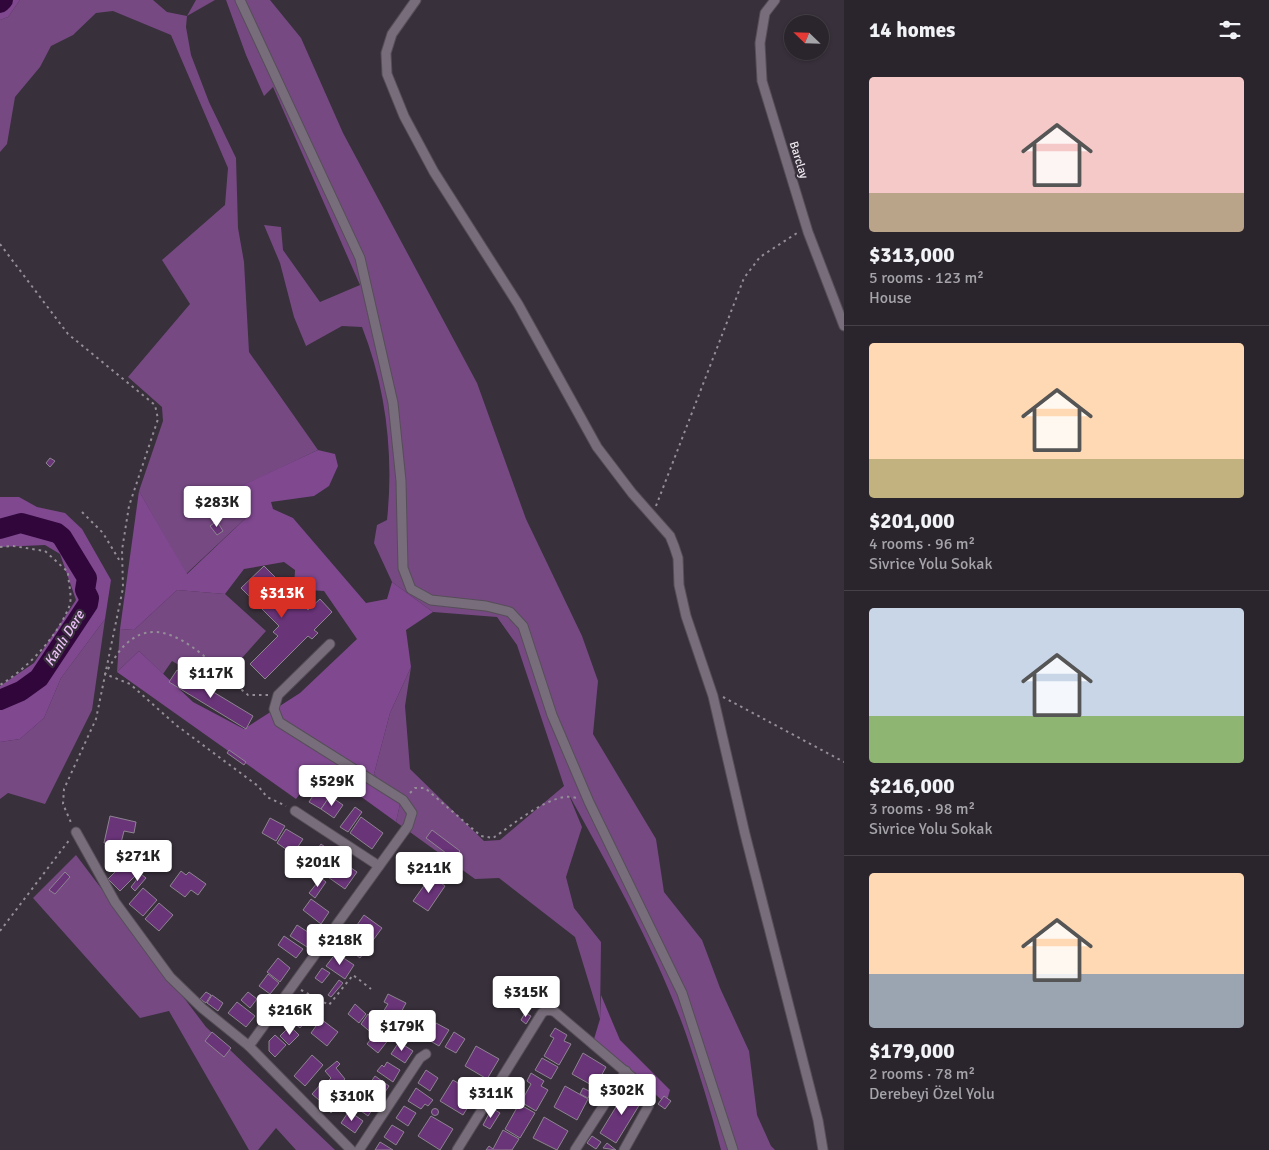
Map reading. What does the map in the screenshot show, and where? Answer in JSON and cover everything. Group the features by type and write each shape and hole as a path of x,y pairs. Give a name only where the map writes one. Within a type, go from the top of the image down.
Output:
{"street":[{"path":"240,0 360,258 393,403 401,481 403,568 410,589 431,600 486,606 510,612 523,626 552,715 589,802 682,993 733,1150"},
{"path":"416,0 392,34 386,53 387,74 404,116 434,172 518,304 597,447 670,536 678,558 679,585 686,616 713,696 745,834 818,1120 823,1150"},
{"name":"Barclay","path":"775,0 765,13 760,43 762,81 807,227 844,326"},
{"path":"249,1046 408,826 412,813 404,800 279,722 274,709 278,695 330,644"},
{"path":"295,811 379,866"},
{"path":"76,832 115,902 170,977 202,1008 249,1046 352,1150"},
{"path":"457,1150 542,1013 548,1009 555,1012 647,1090 650,1100 649,1105 624,1150"},
{"path":"359,1150 420,1058 426,1054"},
{"path":"575,1150 626,1071"}],"path":[{"path":"653,516 744,278 760,258 807,227"},
{"path":"0,244 68,334 155,405 158,419 129,506 122,550 123,588 96,719 64,789 63,804 76,832 0,931"},
{"path":"82,512 103,533 122,565"},
{"path":"0,547 14,546 45,551 68,572 70,606 42,650 17,674 0,685"},
{"path":"105,674 125,644 145,632 169,633 200,650 248,695 278,695"},
{"path":"105,674 130,684 176,725 258,786 267,797 295,811"},
{"path":"713,696 730,699 844,762"},
{"path":"404,800 415,788 425,788 481,836 493,838 554,798 569,795 589,802"},
{"path":"293,986 329,1005 353,975 371,989"}],"shaded area":[{"path":"0,0 20,0 8,17 0,20"},
{"path":"20,0 153,0 167,12 187,16 186,27 191,55 209,102 236,158 238,228 244,262 249,352 318,450 244,485 248,516 186,574 139,491 163,421 162,407 128,377 190,304 162,260 225,205 228,168 171,35 113,11 96,13 73,35 51,46 40,67 15,97 7,144 0,152 0,20 8,17"},
{"path":"196,0 215,0 187,16"},
{"path":"226,0 270,0 301,38 343,133 477,383 526,519 582,636 598,681 593,734 656,839 664,892 702,940 720,988 749,1051 757,1115 771,1146 775,1150 721,1150 691,1048 661,972 632,911 568,793 582,827 566,877 574,908 601,942 600,1019 575,937 499,878 475,879 396,822 400,804 374,774 390,713 411,667 405,706 410,769 484,841 500,840 564,786 517,645 497,617 433,612 392,582 374,543 377,525 387,520 389,471 386,422 377,374 370,350 362,327 342,326 306,346 294,317 280,263 264,225 281,227 283,250 320,302 360,285 273,87 264,96 246,55"},
{"path":"318,450 335,454 338,466 329,486 314,496 271,502 273,509 293,518 366,603 387,599 392,582 433,612 406,630 411,667 390,713 374,774 400,804 396,822 320,767 296,799 117,672 139,651 193,702 244,729 300,693 357,639 324,591 294,589 295,570 284,562 244,569 225,594 177,590 134,630 120,629 139,491 187,574 248,516 243,485"},
{"path":"0,497 19,497 37,507 65,513 82,529 111,580 105,619 61,678 44,718 20,739 0,742 0,686 34,663 76,600 60,554 45,545 0,547"},
{"path":"177,590 225,594 266,631 216,687 172,661 163,674 139,651 117,672 120,629 134,630"},
{"path":"105,619 92,710 45,804 8,793 0,799 0,742 20,739 44,718 61,678"},
{"path":"76,855 206,1027 335,1150 296,1150 276,1128 258,1150 249,1150 169,1011 140,1018 33,898"},
{"path":"601,995 620,1040 670,1090 666,1104 594,1039 600,1019"}],"building":[{"path":"50,458 55,461 50,467 46,463"},
{"path":"217,521 223,531 217,535 210,526"},
{"path":"264,566 308,610 320,599 332,612 314,630 318,633 312,639 308,636 265,679 250,664 278,636 273,632 279,626 241,588"},
{"path":"177,670 253,716 246,729 169,682"},
{"path":"229,750 246,762 244,765 227,753"},
{"path":"318,788 330,796 321,809 309,802"},
{"path":"330,796 343,805 334,818 321,809"},
{"path":"355,807 362,812 348,832 340,827"},
{"path":"110,816 136,822 134,833 124,831 120,847 104,843"},
{"path":"361,817 383,833 372,849 350,833"},
{"path":"270,818 285,826 276,841 262,833"},
{"path":"286,829 303,839 293,854 277,843"},
{"path":"432,830 460,851 454,859 426,838"},
{"path":"149,843 157,850 149,860 140,852"},
{"path":"321,844 336,855 322,874 307,863"},
{"path":"337,858 357,872 345,889 325,875"},
{"path":"124,863 136,875 120,891 108,879"},
{"path":"181,871 186,875 189,872 206,884 198,895 191,890 185,897 170,886"},
{"path":"65,872 70,877 55,894 49,890"},
{"path":"141,874 146,878 135,891 131,887"},
{"path":"431,876 445,886 428,911 413,901"},
{"path":"321,878 326,882 315,898 309,893"},
{"path":"143,888 157,900 143,916 129,904"},
{"path":"311,899 329,912 321,924 303,910"},
{"path":"159,903 173,915 159,931 145,919"},
{"path":"364,915 382,928 360,958 343,945"},
{"path":"297,925 314,936 307,947 290,936"},
{"path":"284,936 303,949 296,958 278,945"},
{"path":"336,953 354,965 345,979 326,966"},
{"path":"278,958 290,968 280,982 267,972"},
{"path":"322,968 330,973 322,983 315,978"},
{"path":"268,974 279,983 270,994 259,986"},
{"path":"339,980 343,983 331,997 328,995"},
{"path":"206,992 211,995 206,1003 200,999"},
{"path":"248,992 257,999 250,1008 241,1000"},
{"path":"388,994 406,1003 397,1020 383,1012 388,1004 384,1002"},
{"path":"212,995 223,1003 218,1011 207,1003"},
{"path":"299,1000 313,1013 300,1028 286,1016"},
{"path":"237,1002 255,1016 246,1027 228,1013"},
{"path":"355,1004 366,1014 359,1023 348,1014"},
{"path":"419,1011 432,1019 422,1035 409,1026"},
{"path":"525,1013 531,1016 526,1024 521,1020"},
{"path":"368,1014 393,1034 378,1053 367,1044 374,1035 361,1024"},
{"path":"321,1019 338,1032 327,1046 311,1033"},
{"path":"436,1023 449,1030 439,1046 427,1039"},
{"path":"290,1026 299,1035 289,1045 280,1036"},
{"path":"555,1028 567,1035 564,1041 571,1044 559,1065 544,1056 554,1038 550,1036"},
{"path":"212,1032 231,1048 224,1057 205,1041"},
{"path":"454,1032 465,1039 456,1053 445,1047"},
{"path":"275,1035 286,1045 275,1057 269,1051 269,1041"},
{"path":"399,1042 413,1051 405,1063 391,1054"},
{"path":"476,1046 499,1059 487,1079 465,1066"},
{"path":"583,1053 606,1067 595,1087 572,1074"},
{"path":"312,1055 323,1065 305,1086 294,1076"},
{"path":"542,1058 558,1067 551,1079 535,1070"},
{"path":"337,1061 340,1064 336,1068 345,1079 331,1091 325,1084 331,1078 325,1071"},
{"path":"387,1062 400,1070 393,1082 377,1071 382,1065 384,1067"},
{"path":"426,1070 438,1078 430,1091 418,1083"},
{"path":"531,1073 544,1081 541,1086 548,1090 536,1111 521,1102 531,1084 527,1081"},
{"path":"375,1076 389,1086 381,1098 366,1089"},
{"path":"453,1080 476,1094 463,1115 440,1101"},
{"path":"321,1084 328,1089 319,1100 312,1094"},
{"path":"565,1086 588,1099 577,1120 554,1107"},
{"path":"416,1088 433,1100 428,1106 425,1104 421,1109 408,1101"},
{"path":"583,1088 591,1092 588,1098 580,1094"},
{"path":"341,1089 348,1096 331,1113 322,1104 330,1095 333,1098"},
{"path":"627,1089 643,1099 616,1143 600,1133"},
{"path":"362,1094 376,1104 368,1116 354,1106"},
{"path":"664,1096 671,1101 665,1109 658,1104"},
{"path":"519,1104 535,1113 520,1138 505,1129"},
{"path":"404,1106 416,1113 408,1126 396,1118"},
{"path":"435,1108 439,1112 435,1116 431,1112"},
{"path":"492,1108 500,1113 490,1129 483,1125"},
{"path":"349,1111 363,1121 355,1133 341,1123"},
{"path":"431,1116 453,1129 440,1150 418,1136"},
{"path":"544,1117 568,1131 557,1150 533,1138"},
{"path":"392,1125 404,1132 396,1145 384,1137"},
{"path":"503,1130 519,1139 512,1150 486,1150 489,1146 493,1149"},
{"path":"592,1136 601,1142 596,1149 587,1143"},
{"path":"380,1142 393,1150 375,1150"},
{"path":"607,1143 616,1150 603,1148"}],"waterway":[{"name":"Kanlı Dere","path":"0,3 3,0"},
{"name":"Kanlı Dere","path":"0,529 21,523 57,533 62,537 87,578 85,590 89,598 88,604 39,678 21,691 0,700"}]}
